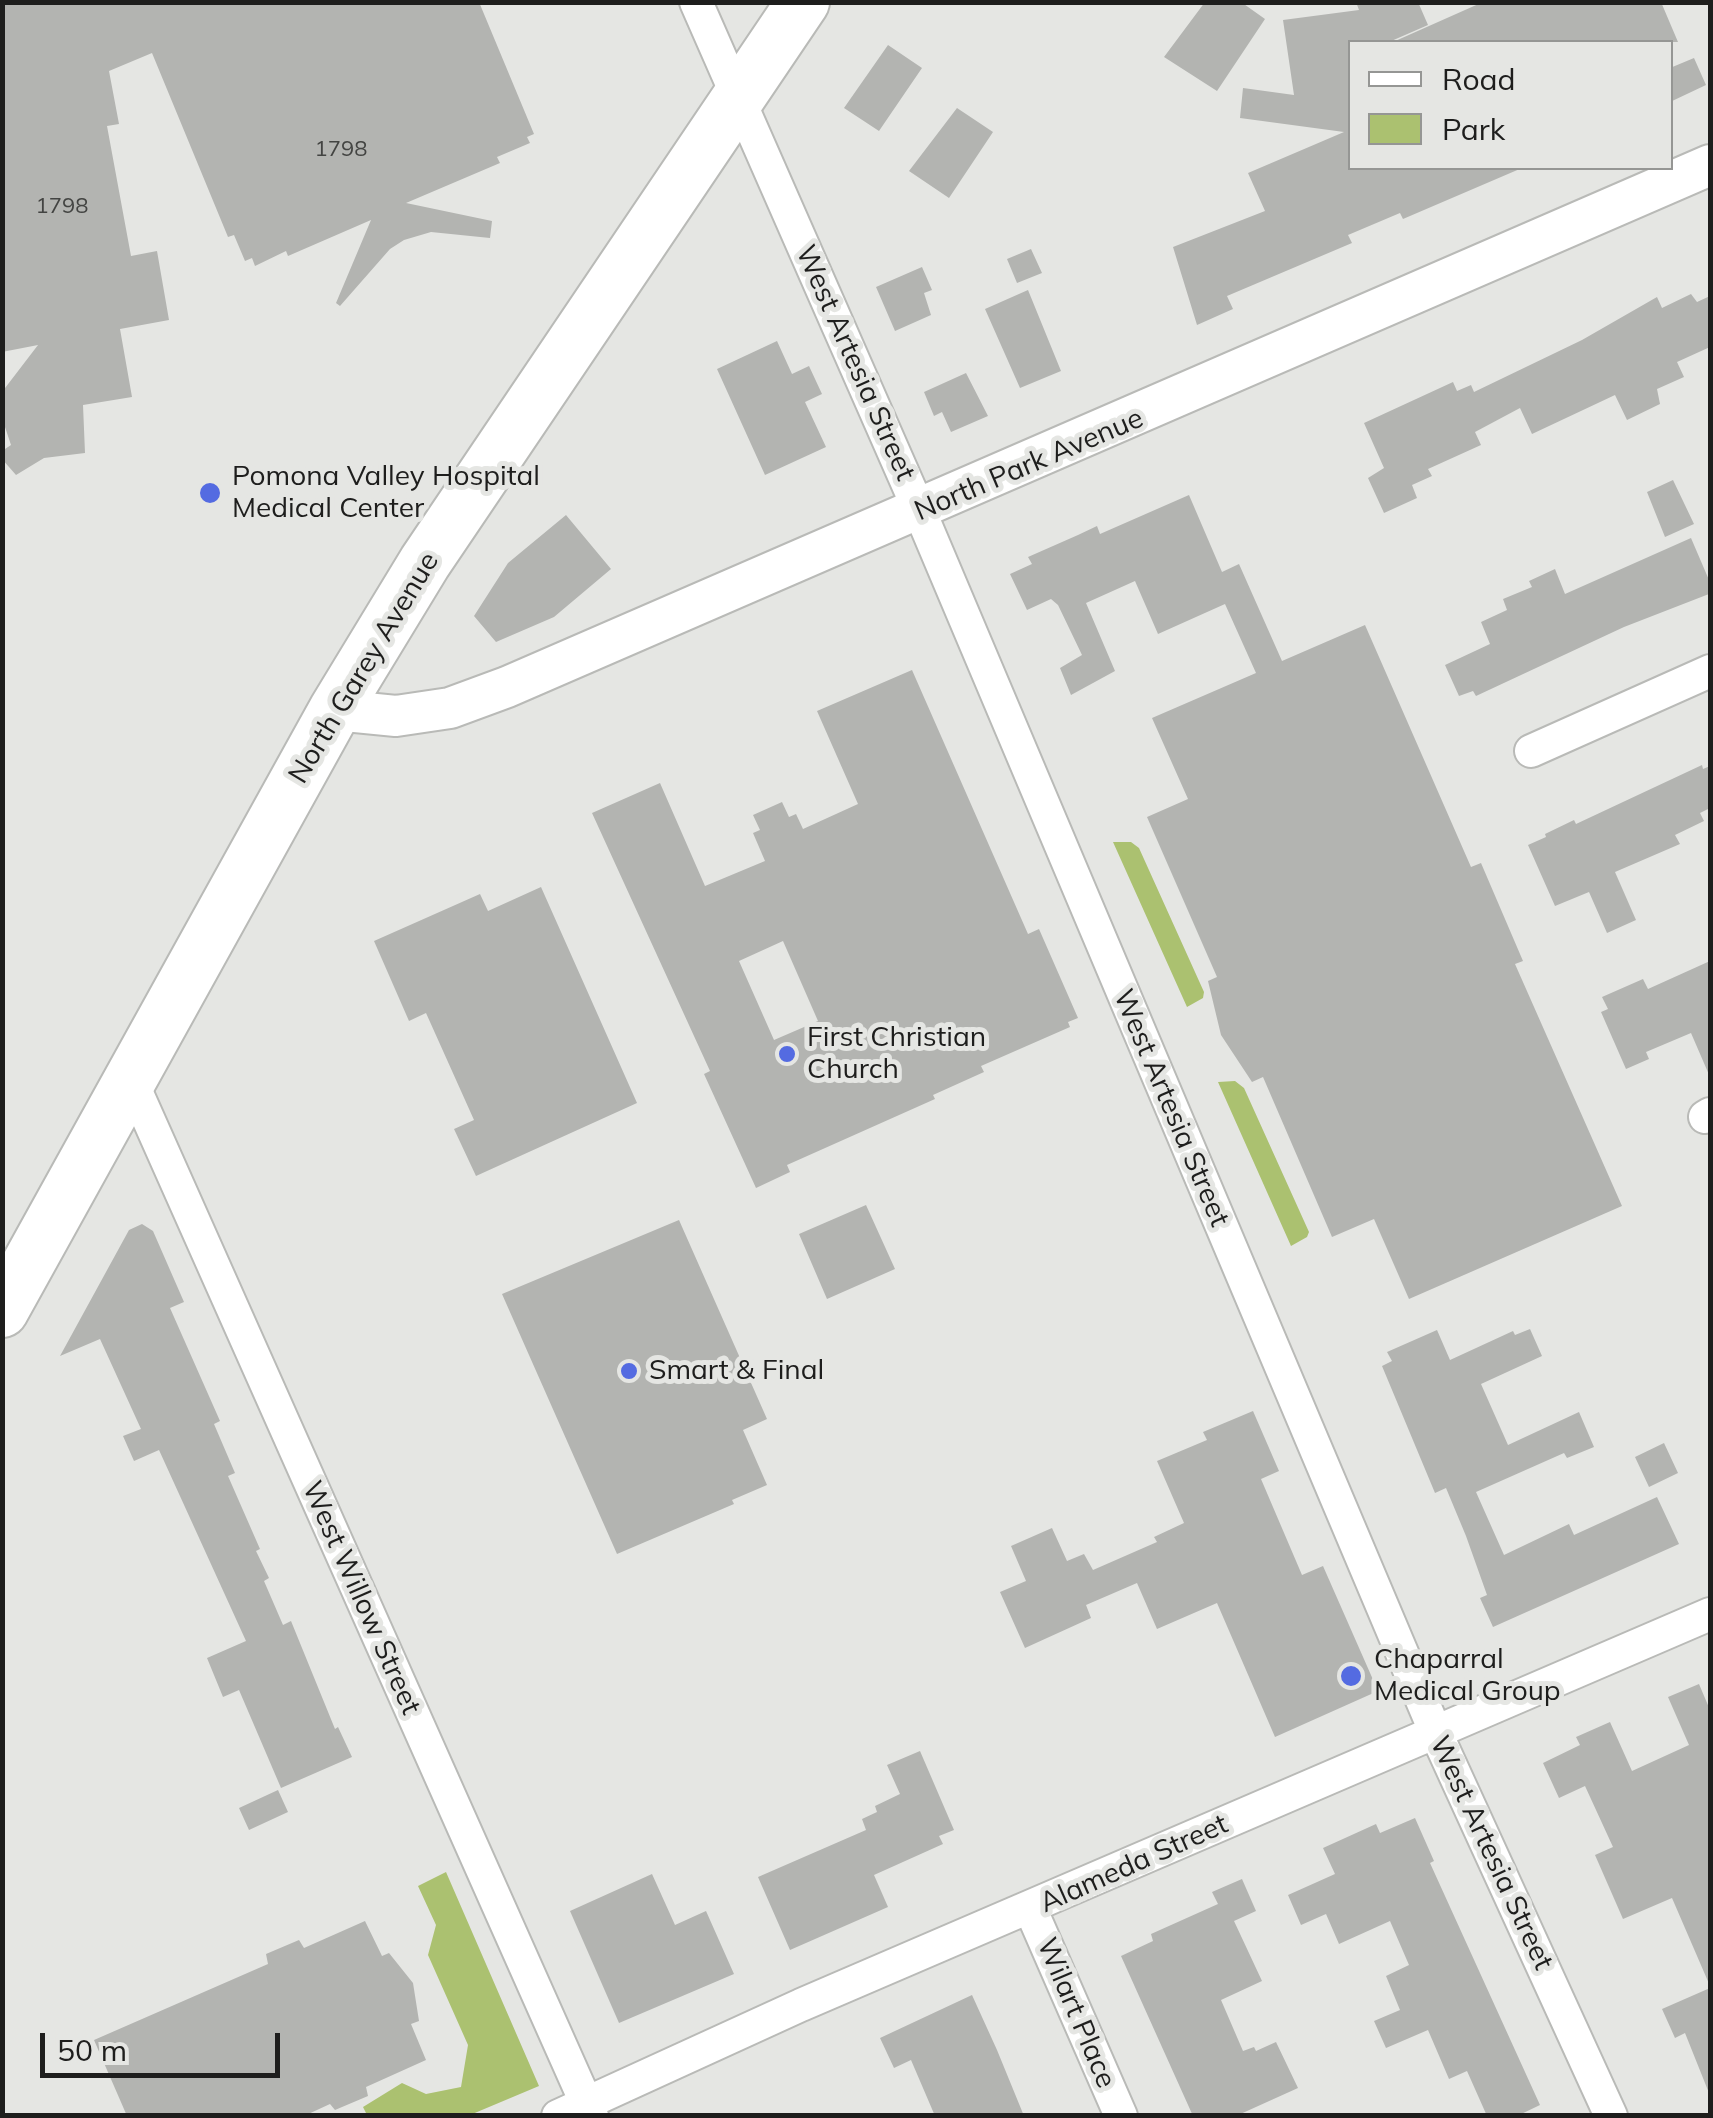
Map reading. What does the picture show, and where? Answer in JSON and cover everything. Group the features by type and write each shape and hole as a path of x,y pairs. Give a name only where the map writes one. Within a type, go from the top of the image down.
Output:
{"main road":[{"name":"North Garey Avenue","path":"2,1311 335,710 425,562 803,2"}],"street":[{"name":"West Artesia Street","path":"696,2 920,512 1434,1731 1612,2116"},
{"name":"North Park Avenue","path":"335,710 396,716 450,708 920,512 1710,165"},
{"path":"1531,752 1710,671"},
{"name":"West Willow Street","path":"131,1080 578,2111"},
{"name":"Alameda Street","path":"578,2111 801,2005 1032,1910 1434,1731 1710,1614"},
{"name":"Wilart Place","path":"1032,1910 1120,2116"}],"green space":[{"path":"1113,842 1131,842 1139,848 1204,992 1203,998 1187,1007"},
{"path":"1235,1081 1244,1088 1309,1232 1291,1246 1218,1082"},
{"path":"446,1872 539,2086 470,2115 367,2115 363,2107 402,2083 426,2094 461,2087 468,2045 428,1955 436,1925 418,1886"}],"building":[{"path":"2,2 479,2 534,134 527,137 530,143 497,157 500,163 406,203 492,221 490,238 431,232 404,240 390,249 340,306 336,303 371,220 288,256 286,251 255,266 252,258 245,261 234,235 228,237 152,53 109,71 119,124 107,126 131,256 157,251 169,320 120,329 132,397 83,405 85,453 44,458 16,475 2,459 2,451 11,445 2,418 2,392 38,345 2,352"},
{"path":"1205,2 1241,2 1265,19 1217,91 1164,57"},
{"path":"1356,2 1418,2 1428,25 1394,40 1348,40 1348,170 1517,170 1403,219 1400,213 1348,235 1352,243 1227,296 1233,309 1197,325 1173,247 1265,211 1248,173 1344,132 1240,118 1243,88 1294,95 1283,20 1359,10"},
{"path":"1483,2 1661,2 1678,42 1673,40 1398,40"},
{"path":"888,45 922,68 879,131 844,108"},
{"path":"1694,58 1706,85 1673,101 1673,67"},
{"path":"957,108 993,132 949,198 909,171"},
{"path":"1031,249 1042,273 1017,283 1007,259"},
{"path":"922,267 932,290 924,293 931,315 895,331 876,287"},
{"path":"1028,290 1061,371 1020,388 985,309"},
{"path":"1691,294 1697,302 1710,296 1710,347 1677,362 1684,377 1657,389 1660,404 1627,420 1615,395 1532,434 1520,408 1475,432 1481,445 1428,469 1432,476 1412,485 1417,498 1384,513 1368,478 1384,468 1364,423 1453,382 1457,391 1471,385 1474,392 1582,340 1657,297 1662,308"},
{"path":"777,341 792,374 809,366 822,394 805,402 826,447 765,475 717,369"},
{"path":"966,373 988,416 951,432 942,412 934,416 924,392"},
{"path":"1673,480 1694,524 1665,537 1647,492"},
{"path":"1189,495 1222,572 1239,564 1282,661 1365,625 1471,867 1481,863 1523,961 1515,964 1622,1206 1409,1299 1374,1219 1332,1237 1263,1077 1252,1082 1221,1035 1208,981 1217,977 1147,817 1188,799 1152,718 1256,673 1225,604 1158,634 1135,581 1086,603 1115,671 1071,695 1060,668 1082,655 1058,605 1051,599 1027,610 1010,574 1032,564 1028,557 1097,526 1100,534"},
{"path":"566,515 611,569 554,617 496,642 474,616 508,563"},
{"path":"1691,538 1709,580 1709,594 1624,627 1476,696 1473,691 1459,696 1445,665 1490,644 1481,622 1507,610 1503,599 1532,587 1529,581 1555,569 1565,594"},
{"path":"912,670 1028,934 1039,929 1078,1018 1068,1022 1070,1027 981,1066 984,1072 933,1095 935,1099 787,1165 790,1172 756,1188 704,1074 710,1071 592,813 660,783 705,886 765,861 753,833 760,830 753,815 782,802 789,817 796,814 803,829 858,804 817,711","holes":["783,941 818,1021 774,1040 739,961"]},
{"path":"1702,765 1703,769 1710,766 1710,808 1700,813 1704,821 1675,835 1680,844 1615,872 1636,920 1607,933 1589,892 1555,906 1528,845 1574,820 1576,824"},
{"path":"541,887 637,1103 476,1176 454,1129 474,1120 426,1013 409,1021 374,941 480,894 488,911"},
{"path":"1710,961 1710,1077 1691,1033 1646,1052 1649,1059 1626,1069 1601,1012 1608,1009 1602,997 1643,979 1648,989"},
{"path":"866,1205 895,1269 827,1299 799,1234"},
{"path":"679,1220 767,1419 743,1430 767,1485 732,1500 734,1504 617,1554 502,1294"},
{"path":"142,1224 153,1231 184,1302 170,1308 220,1421 214,1424 235,1473 228,1476 260,1549 256,1551 269,1578 264,1581 283,1625 291,1621 335,1729 338,1727 352,1757 281,1788 239,1690 223,1697 207,1658 246,1641 159,1450 134,1461 123,1436 141,1429 100,1339 60,1356 129,1230"},
{"path":"1530,1329 1542,1356 1481,1384 1508,1445 1579,1412 1594,1447 1567,1458 1564,1453 1476,1492 1504,1555 1569,1524 1574,1535 1657,1497 1679,1544 1493,1627 1480,1598 1487,1595 1446,1488 1435,1493 1382,1366 1392,1361 1387,1352 1437,1330 1450,1360 1513,1331 1515,1335"},
{"path":"1253,1411 1279,1471 1261,1479 1302,1575 1323,1566 1378,1691 1275,1737 1217,1603 1157,1629 1137,1583 1086,1605 1091,1618 1025,1648 1000,1592 1026,1581 1011,1546 1052,1528 1067,1561 1084,1554 1093,1570 1157,1542 1154,1537 1184,1523 1157,1461 1207,1440 1203,1432"},
{"path":"1664,1443 1678,1473 1649,1487 1635,1457"},
{"path":"1699,1684 1710,1710 1710,1986 1672,1898 1623,1919 1595,1855 1613,1847 1585,1786 1559,1798 1543,1763 1580,1745 1576,1737 1610,1722 1632,1771 1689,1745 1668,1697"},
{"path":"920,1751 954,1830 939,1836 943,1844 874,1875 888,1907 790,1950 758,1877 866,1830 862,1819 877,1812 875,1806 900,1794 887,1765"},
{"path":"278,1790 288,1812 249,1830 239,1808"},
{"path":"1415,1818 1434,1861 1430,1863 1540,2105 1517,2116 1487,2116 1467,2071 1449,2079 1428,2030 1386,2048 1374,2021 1400,2010 1386,1976 1409,1965 1390,1921 1339,1944 1326,1914 1301,1925 1288,1895 1335,1874 1323,1848 1376,1824 1380,1833"},
{"path":"652,1874 675,1925 706,1911 734,1974 619,2023 570,1911"},
{"path":"1242,1879 1256,1911 1234,1921 1262,1981 1221,2000 1243,2051 1254,2047 1256,2051 1276,2042 1298,2088 1236,2116 1193,2116 1121,1956 1153,1941 1151,1934 1218,1904 1212,1892"},
{"path":"365,1921 382,1956 389,1953 413,1983 419,2021 411,2024 426,2060 366,2087 368,2096 335,2110 330,2104 304,2116 127,2116 94,2040 268,1964 266,1954 299,1940 304,1948"},
{"path":"1710,1988 1709,2093 1685,2033 1675,2038 1662,2009"},
{"path":"972,1995 1024,2116 935,2116 911,2060 894,2068 880,2038"}],"place":[{"name":"Pomona Valley Hospital Medical Center","path":"210,493"},
{"name":"First Christian Church","path":"787,1054"},
{"name":"Smart & Final","path":"629,1371"},
{"name":"Chaparral Medical Group","path":"1351,1676"}]}
